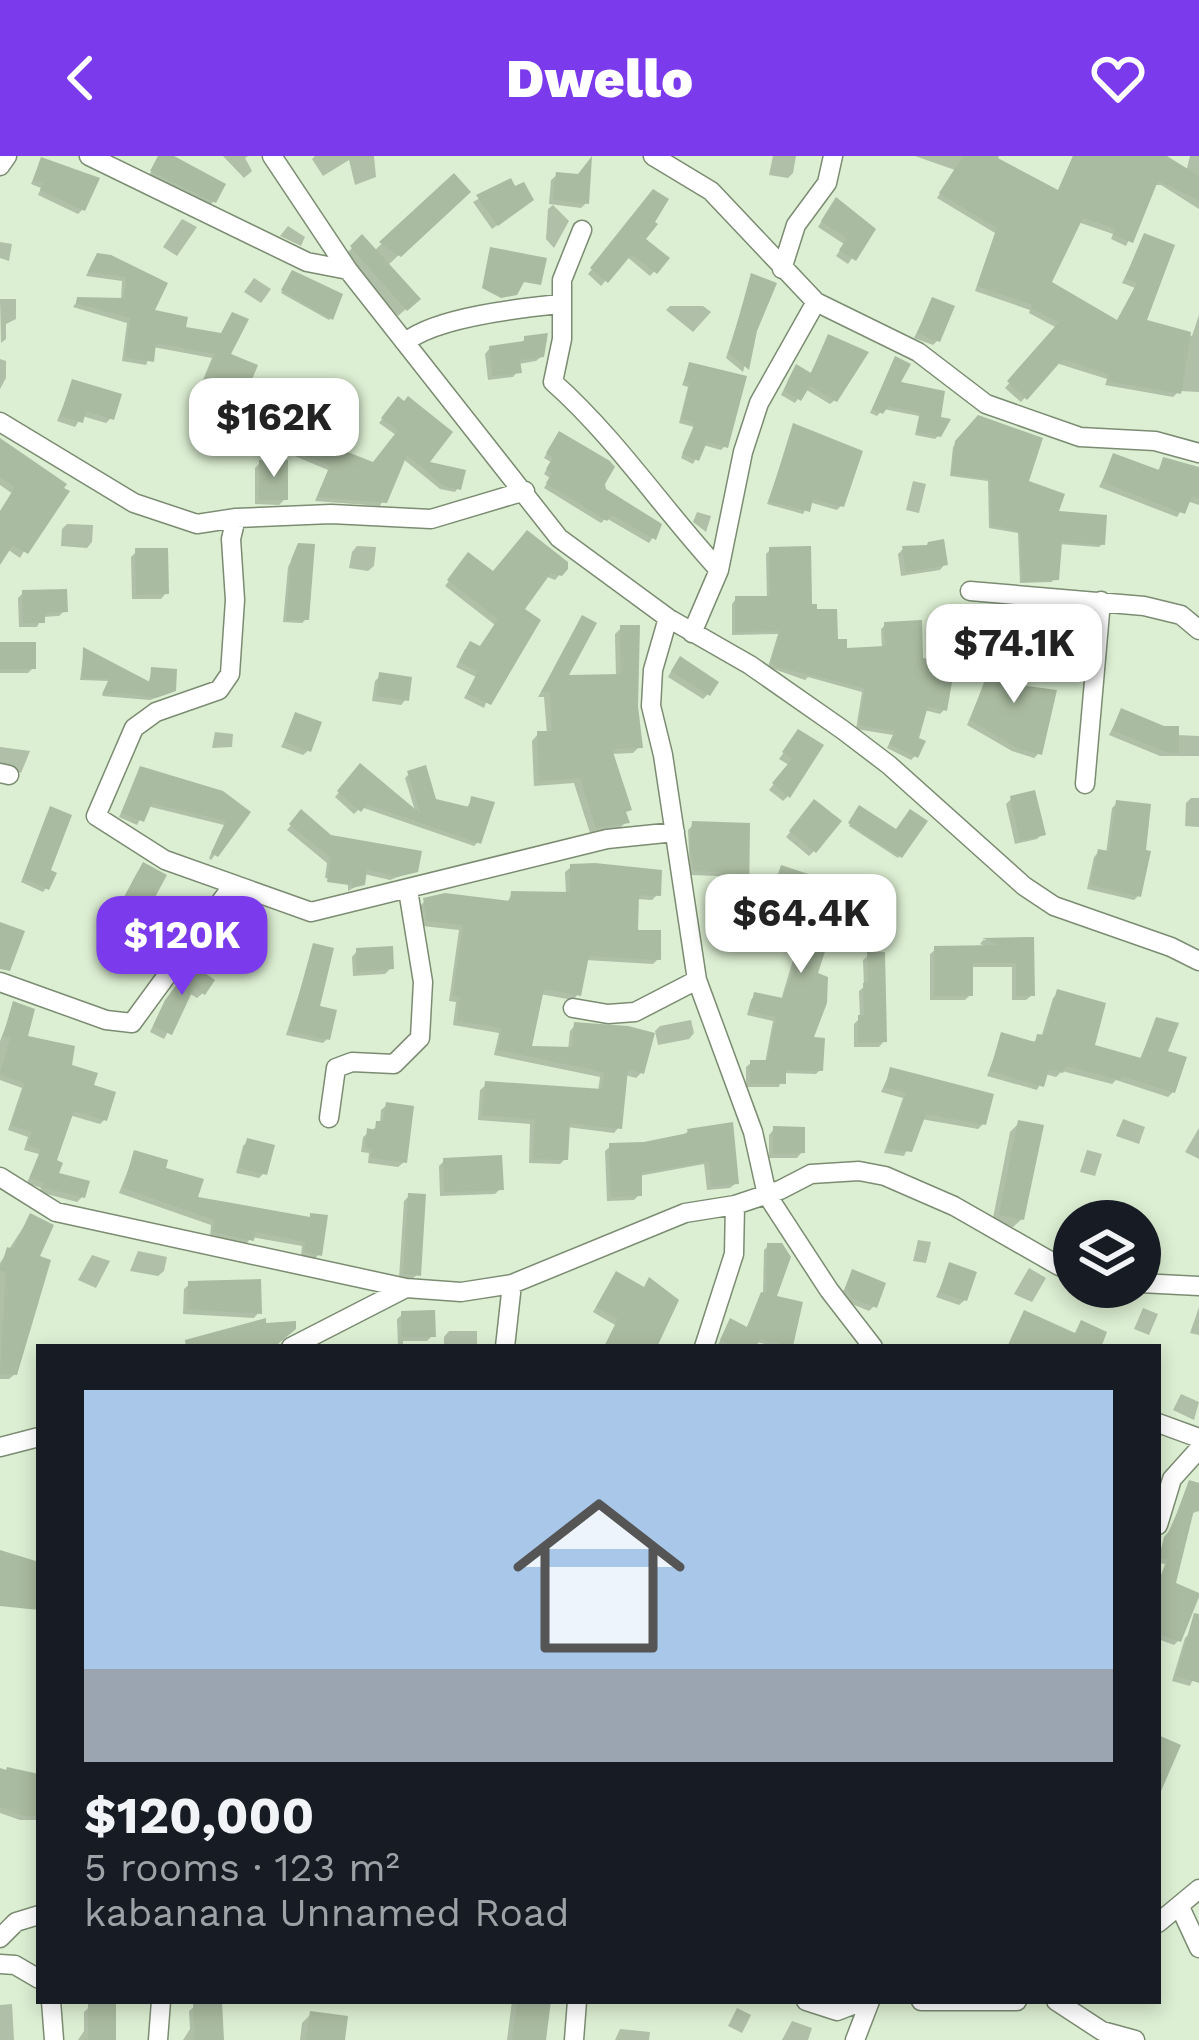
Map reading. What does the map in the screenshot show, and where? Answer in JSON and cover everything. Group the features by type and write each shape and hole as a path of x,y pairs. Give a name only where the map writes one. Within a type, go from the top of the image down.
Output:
{"street":[{"path":"0,166 7,156"},
{"path":"89,156 307,262 347,270"},
{"path":"272,156 347,270 560,538 668,618 750,665 858,742 1011,875 1054,906 1199,961"},
{"path":"653,156 711,191 816,302 918,352 986,404 1080,437 1155,440 1199,453"},
{"path":"782,269 796,225 826,183 833,156"},
{"path":"582,230 570,254 560,304 560,365 553,382 590,415 719,570"},
{"path":"692,634 719,570 758,403 816,302"},
{"path":"407,341 490,313 560,304"},
{"path":"0,422 134,503 197,524 331,514 431,519 525,491"},
{"path":"236,518 231,539 236,599 230,674 219,690 156,712 134,728 96,816 165,860 310,912 608,839 676,832"},
{"path":"970,591 1168,610 1199,630"},
{"path":"1085,784 1101,601"},
{"path":"668,618 653,670 651,706 676,832 697,980 753,1132 767,1195 871,1344"},
{"path":"0,982 106,1020 131,1023 233,885"},
{"path":"328,1118 336,1068 352,1062 394,1064 420,1038 423,982 408,890"},
{"path":"573,1007 608,1014 635,1012 697,980"},
{"path":"0,1177 56,1212 406,1288 461,1292 512,1284 685,1213 735,1205 811,1174 860,1171 885,1176 954,1206 1053,1263"},
{"path":"705,1344 734,1254 735,1205"},
{"path":"505,1344 512,1284"},
{"path":"1161,1284 1199,1286"},
{"path":"298,1344 406,1288"},
{"path":"1161,1424 1199,1438"},
{"path":"0,1447 36,1438"},
{"path":"1161,1516 1172,1479 1199,1449"},
{"path":"1161,1921 1199,1889"},
{"path":"1180,1906 1199,1948"},
{"path":"0,1938 8,1920"},
{"path":"0,1964 15,1965 36,1976"},
{"path":"51,2004 54,2040"},
{"path":"158,2040 161,2004"},
{"path":"574,2040 577,2004"},
{"path":"815,2004 837,2011 858,2004"},
{"path":"855,2040 866,2004"},
{"path":"1061,2004 1102,2031 1135,2040"}],"building":[{"path":"158,156 174,156 226,184 216,203 150,171"},
{"path":"592,156 589,204 553,200 556,172 578,174"},
{"path":"963,156 994,156 1058,190 1073,156 1167,156 1199,176 1199,200 1158,181 1133,243 1113,235 1116,229 1083,218 1052,282 1117,320 1137,283 1125,278 1144,233 1175,245 1147,320 1191,332 1181,394 1107,381 1109,374 1063,359 1027,400 1007,381 1059,322 1031,308 1033,305 977,286 997,228 939,193"},
{"path":"41,157 100,178 85,211 40,190 43,183 33,180"},
{"path":"454,173 471,192 401,257 379,242"},
{"path":"511,178 515,186 524,182 534,200 498,226 476,195"},
{"path":"653,189 669,199 646,239 670,258 657,274 632,254 608,283 590,268"},
{"path":"836,197 876,229 856,261 839,250 847,238 821,221"},
{"path":"362,234 421,299 407,311 350,246"},
{"path":"490,247 547,258 541,285 524,282 517,295 501,298 482,288"},
{"path":"97,253 111,255 168,283 155,310 188,317 186,327 221,333 232,312 249,319 231,354 258,365 246,394 205,377 215,354 156,343 154,362 125,357 130,318 76,303 77,297 124,298 126,277 88,272"},
{"path":"292,270 343,294 333,320 281,290"},
{"path":"751,273 777,283 757,331 749,370 729,353"},
{"path":"932,297 955,306 940,342 917,333"},
{"path":"548,333 544,357 520,360 522,373 493,376 489,346"},
{"path":"828,334 869,352 837,402 810,386 801,401 784,390 788,380 796,364 811,373"},
{"path":"895,356 911,364 901,382 945,391 941,417 951,419 941,437 917,432 920,413 888,406 883,414 872,409"},
{"path":"689,362 747,376 728,448 707,442 699,461 682,454 695,423 681,419 690,383 684,381"},
{"path":"72,379 122,394 114,420 86,411 83,423 60,416"},
{"path":"398,396 404,401 408,396 453,432 430,462 466,470 461,490 444,486 407,455 387,503 317,497 330,466 287,448 294,431 373,462 398,430 381,418"},
{"path":"978,415 1043,438 1029,481 1065,494 1059,511 1107,515 1105,545 1062,542 1059,580 1022,582 1020,531 991,525 990,479 951,474 955,441"},
{"path":"793,423 863,451 844,507 813,499 810,512 769,501"},
{"path":"559,431 610,461 615,467 606,489 662,524 656,540 612,515 607,521 546,483 552,473 546,469 553,457 546,453"},
{"path":"0,438 67,484 64,488 70,491 28,554 13,545 0,565 0,511 15,487 0,477"},
{"path":"1113,453 1159,470 1163,457 1199,467 1199,499 1192,496 1185,514 1102,482"},
{"path":"259,460 288,460 288,500 259,500"},
{"path":"527,530 568,562 568,569 562,576 551,573 525,609 541,620 491,705 467,693 478,671 459,661 470,641 480,646 498,619 447,580 468,552 493,571"},
{"path":"944,539 948,565 906,572 902,546"},
{"path":"298,543 315,544 309,620 286,620 291,560"},
{"path":"811,546 812,604 817,609 837,609 838,639 847,639 847,648 885,646 884,622 922,620 923,658 955,665 947,711 928,706 919,738 926,741 918,758 889,744 895,731 859,725 865,688 771,663 780,631 735,632 735,596 770,596 769,547"},
{"path":"135,548 168,548 169,594 136,595"},
{"path":"67,589 68,612 45,613 45,623 23,623 22,590"},
{"path":"998,610 1032,610 1034,615 973,640 961,640 961,619 1001,619"},
{"path":"582,615 597,623 569,675 621,674 620,625 640,625 638,706 643,748 612,749 632,810 626,812 630,823 596,828 580,778 539,781 537,731 552,731 550,692 541,692"},
{"path":"0,642 36,642 36,669 0,669"},
{"path":"83,647 150,682 151,667 177,669 176,691 156,698 102,694 109,679 82,678"},
{"path":"996,650 1028,662 1020,685 1057,690 1042,755 1017,748 970,720"},
{"path":"680,656 719,682 710,696 671,671"},
{"path":"379,672 412,677 409,701 376,696"},
{"path":"1121,708 1164,726 1179,726 1179,753 1112,730"},
{"path":"295,712 322,722 311,752 284,741"},
{"path":"798,729 824,745 790,798 772,783 792,759 782,752"},
{"path":"360,763 421,814 407,771 426,765 436,799 469,807 471,796 495,802 481,844 367,804 361,812 337,791"},
{"path":"140,766 223,791 251,812 218,857 211,853 226,821 152,803 144,822 121,813"},
{"path":"1035,790 1046,835 1020,841 1010,796"},
{"path":"814,799 842,821 816,853 789,831"},
{"path":"1116,800 1151,804 1146,850 1151,851 1141,897 1090,885 1098,849 1109,851"},
{"path":"859,805 896,829 910,809 928,821 902,858 848,823"},
{"path":"50,806 72,815 51,870 57,873 49,890 23,878"},
{"path":"301,809 331,835 422,851 418,872 397,877 367,869 365,885 352,888 351,877 349,885 327,882 331,858 289,824"},
{"path":"692,821 750,823 749,900 721,899 722,872 694,871"},
{"path":"143,862 167,875 140,925 116,912"},
{"path":"570,864 662,870 661,896 639,895 638,930 661,930 661,960 589,956 581,996 544,989 532,1046 572,1047 574,1022 655,1033 644,1074 628,1069 622,1129 570,1123 568,1160 533,1159 535,1119 482,1115 485,1081 602,1089 604,1072 498,1050 502,1028 457,1021 460,997 453,996 463,925 427,921 423,898 445,893 510,901 511,891 570,892"},
{"path":"781,865 863,892 856,909 841,902 818,973 828,977 827,1003 814,1037 825,1038 823,1071 786,1070 786,1084 750,1083 750,1060 767,1060 776,1017 750,1011 754,992 783,998 804,939 805,926 778,920 779,901 769,901"},
{"path":"0,922 25,931 10,971 0,969"},
{"path":"1034,937 1035,996 1016,996 1016,963 973,963 973,996 934,996 934,946 999,945 982,938"},
{"path":"313,943 334,948 320,1006 337,1010 330,1040 289,1031"},
{"path":"393,946 394,969 357,972 356,948"},
{"path":"867,952 885,952 887,1042 858,1043 858,1015 864,1015 863,983 868,983"},
{"path":"192,964 215,980 205,995 194,988 172,1035 153,1026 165,1000"},
{"path":"1057,989 1106,1003 1095,1045 1141,1058 1156,1017 1179,1023 1168,1051 1187,1057 1175,1093 1066,1066 1063,1073 1049,1069 1044,1087 990,1071 1001,1032 1035,1042 1037,1034 1044,1035"},
{"path":"13,1001 35,1009 28,1036 75,1046 72,1065 98,1073 94,1085 116,1092 107,1121 74,1111 57,1160 63,1163 59,1173 90,1181 85,1198 42,1187 44,1183 30,1178 41,1149 28,1145 32,1132 11,1125 25,1083 0,1074 10,1038 3,1036"},
{"path":"890,1067 994,1094 986,1125 926,1114 912,1152 887,1149 906,1093 885,1087"},
{"path":"386,1102 414,1106 407,1163 371,1158 372,1149 365,1148 367,1128 375,1130 376,1121 383,1121"},
{"path":"1018,1120 1044,1125 1024,1220 999,1215"},
{"path":"733,1122 739,1184 711,1186 709,1161 642,1173 642,1196 611,1197 609,1143 644,1142"},
{"path":"773,1126 805,1127 805,1153 773,1154"},
{"path":"247,1138 275,1145 267,1175 239,1168"},
{"path":"134,1150 168,1160 166,1168 204,1179 198,1197 310,1217 310,1213 328,1215 322,1256 304,1252 306,1242 255,1232 254,1241 213,1232 215,1220 123,1188"},
{"path":"502,1155 504,1190 444,1192 443,1158"},
{"path":"408,1193 426,1194 421,1276 403,1274"},
{"path":"30,1213 54,1225 40,1256 51,1260 17,1375 0,1374 6,1272 0,1270 7,1247 13,1249"},
{"path":"767,1243 782,1243 791,1257 777,1296 803,1302 793,1344 720,1340 730,1318 747,1327 761,1292 766,1293"},
{"path":"949,1262 977,1272 967,1301 939,1292"},
{"path":"852,1269 886,1283 877,1308 852,1298 845,1288"},
{"path":"616,1271 644,1287 649,1277 679,1300 658,1344 606,1344 618,1319 596,1307"},
{"path":"261,1279 262,1314 187,1309 188,1281"},
{"path":"435,1310 436,1337 402,1337 401,1311"},
{"path":"1024,1310 1075,1333 1081,1320 1107,1332 1102,1344 1008,1344"},
{"path":"266,1318 266,1323 296,1321 296,1329 278,1344 186,1344 185,1340"},
{"path":"1189,1480 1199,1483 1199,1511 1194,1510 1176,1583 1199,1597 1181,1642 1161,1635 1161,1577 1168,1560 1161,1558 1161,1550"},
{"path":"0,1550 36,1561 36,1610 0,1606"},
{"path":"1194,1613 1199,1614 1199,1683 1176,1676"},
{"path":"1161,1736 1181,1745 1161,1791"},
{"path":"0,1768 36,1773 36,1816 0,1807"},
{"path":"88,2004 116,2004 116,2040 88,2040"},
{"path":"193,2004 222,2004 224,2040 195,2040"},
{"path":"518,2004 551,2004 546,2040 512,2040"},
{"path":"310,2011 348,2016 345,2040 306,2040"}]}
